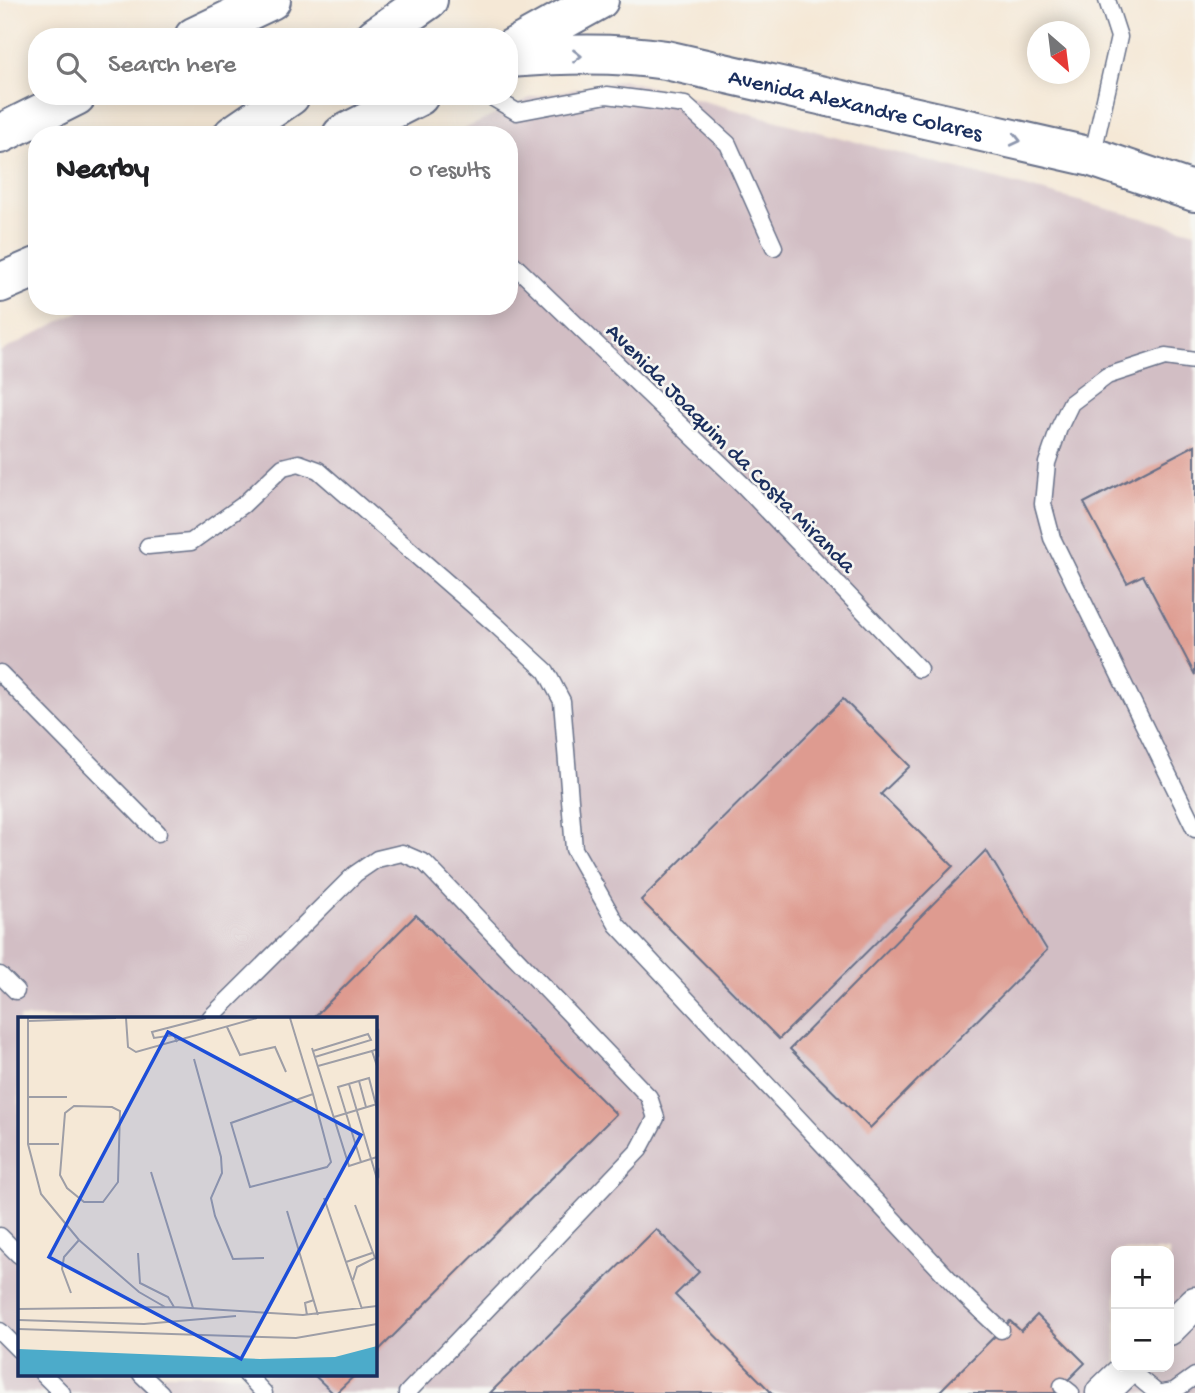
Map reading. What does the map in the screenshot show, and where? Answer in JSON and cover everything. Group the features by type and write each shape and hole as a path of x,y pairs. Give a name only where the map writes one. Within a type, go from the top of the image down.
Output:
{"main road":[{"path":"213,28 271,0"},
{"path":"388,28 428,0"},
{"path":"518,45 600,0"},
{"name":"Avenida Alexandre Colares","path":"518,57 637,56 666,60 1092,157 1195,192"},
{"path":"0,134 58,105"},
{"path":"246,126 277,105"},
{"path":"370,126 404,105"}],"street":[{"path":"1174,1324 1195,1303"},
{"path":"1102,1393 1123,1372"}],"lane":[{"path":"1092,157 1119,37 1107,0"},
{"path":"505,105 517,112 607,95 685,105 728,144 774,247"},
{"name":"Avenida Joaquim da Costa Miranda","path":"518,269 743,485 919,669"},
{"path":"1195,361 1166,357 1107,376 1071,403 1047,463 1043,504 1052,538 1195,829"},
{"path":"148,546 191,542 243,505 283,467 299,463 318,470 546,671 562,701 574,849 617,925 965,1296 1001,1330"},
{"path":"0,673 158,833"},
{"path":"211,1017 355,874 377,859 402,853 425,863 649,1097 656,1118 639,1150 407,1393"},
{"path":"0,975 16,991"},
{"path":"0,1236 18,1254"},
{"path":"0,1331 18,1349"},
{"path":"1134,1372 1159,1393 1174,1391 1195,1376"},
{"path":"45,1376 62,1393"},
{"path":"143,1376 161,1393"},
{"path":"248,1376 264,1393"}],"shaded area":[{"path":"624,80 1195,232 1195,1393 0,1393 0,352 72,315 518,315 518,126 471,126 532,97"}],"building":[{"path":"1195,445 1195,675 1143,575 1127,583 1084,503"},
{"path":"843,699 910,766 881,794 953,866 779,1039 641,900"},
{"path":"986,850 1047,950 870,1128 790,1049"},
{"path":"416,915 616,1114 376,1353 376,1017 314,1017"},
{"path":"656,1229 699,1272 675,1295 772,1393 490,1393"},
{"path":"1037,1315 1085,1363 1055,1393 938,1393 1010,1321 1021,1331"},
{"path":"315,1376 354,1376 336,1393"}]}
